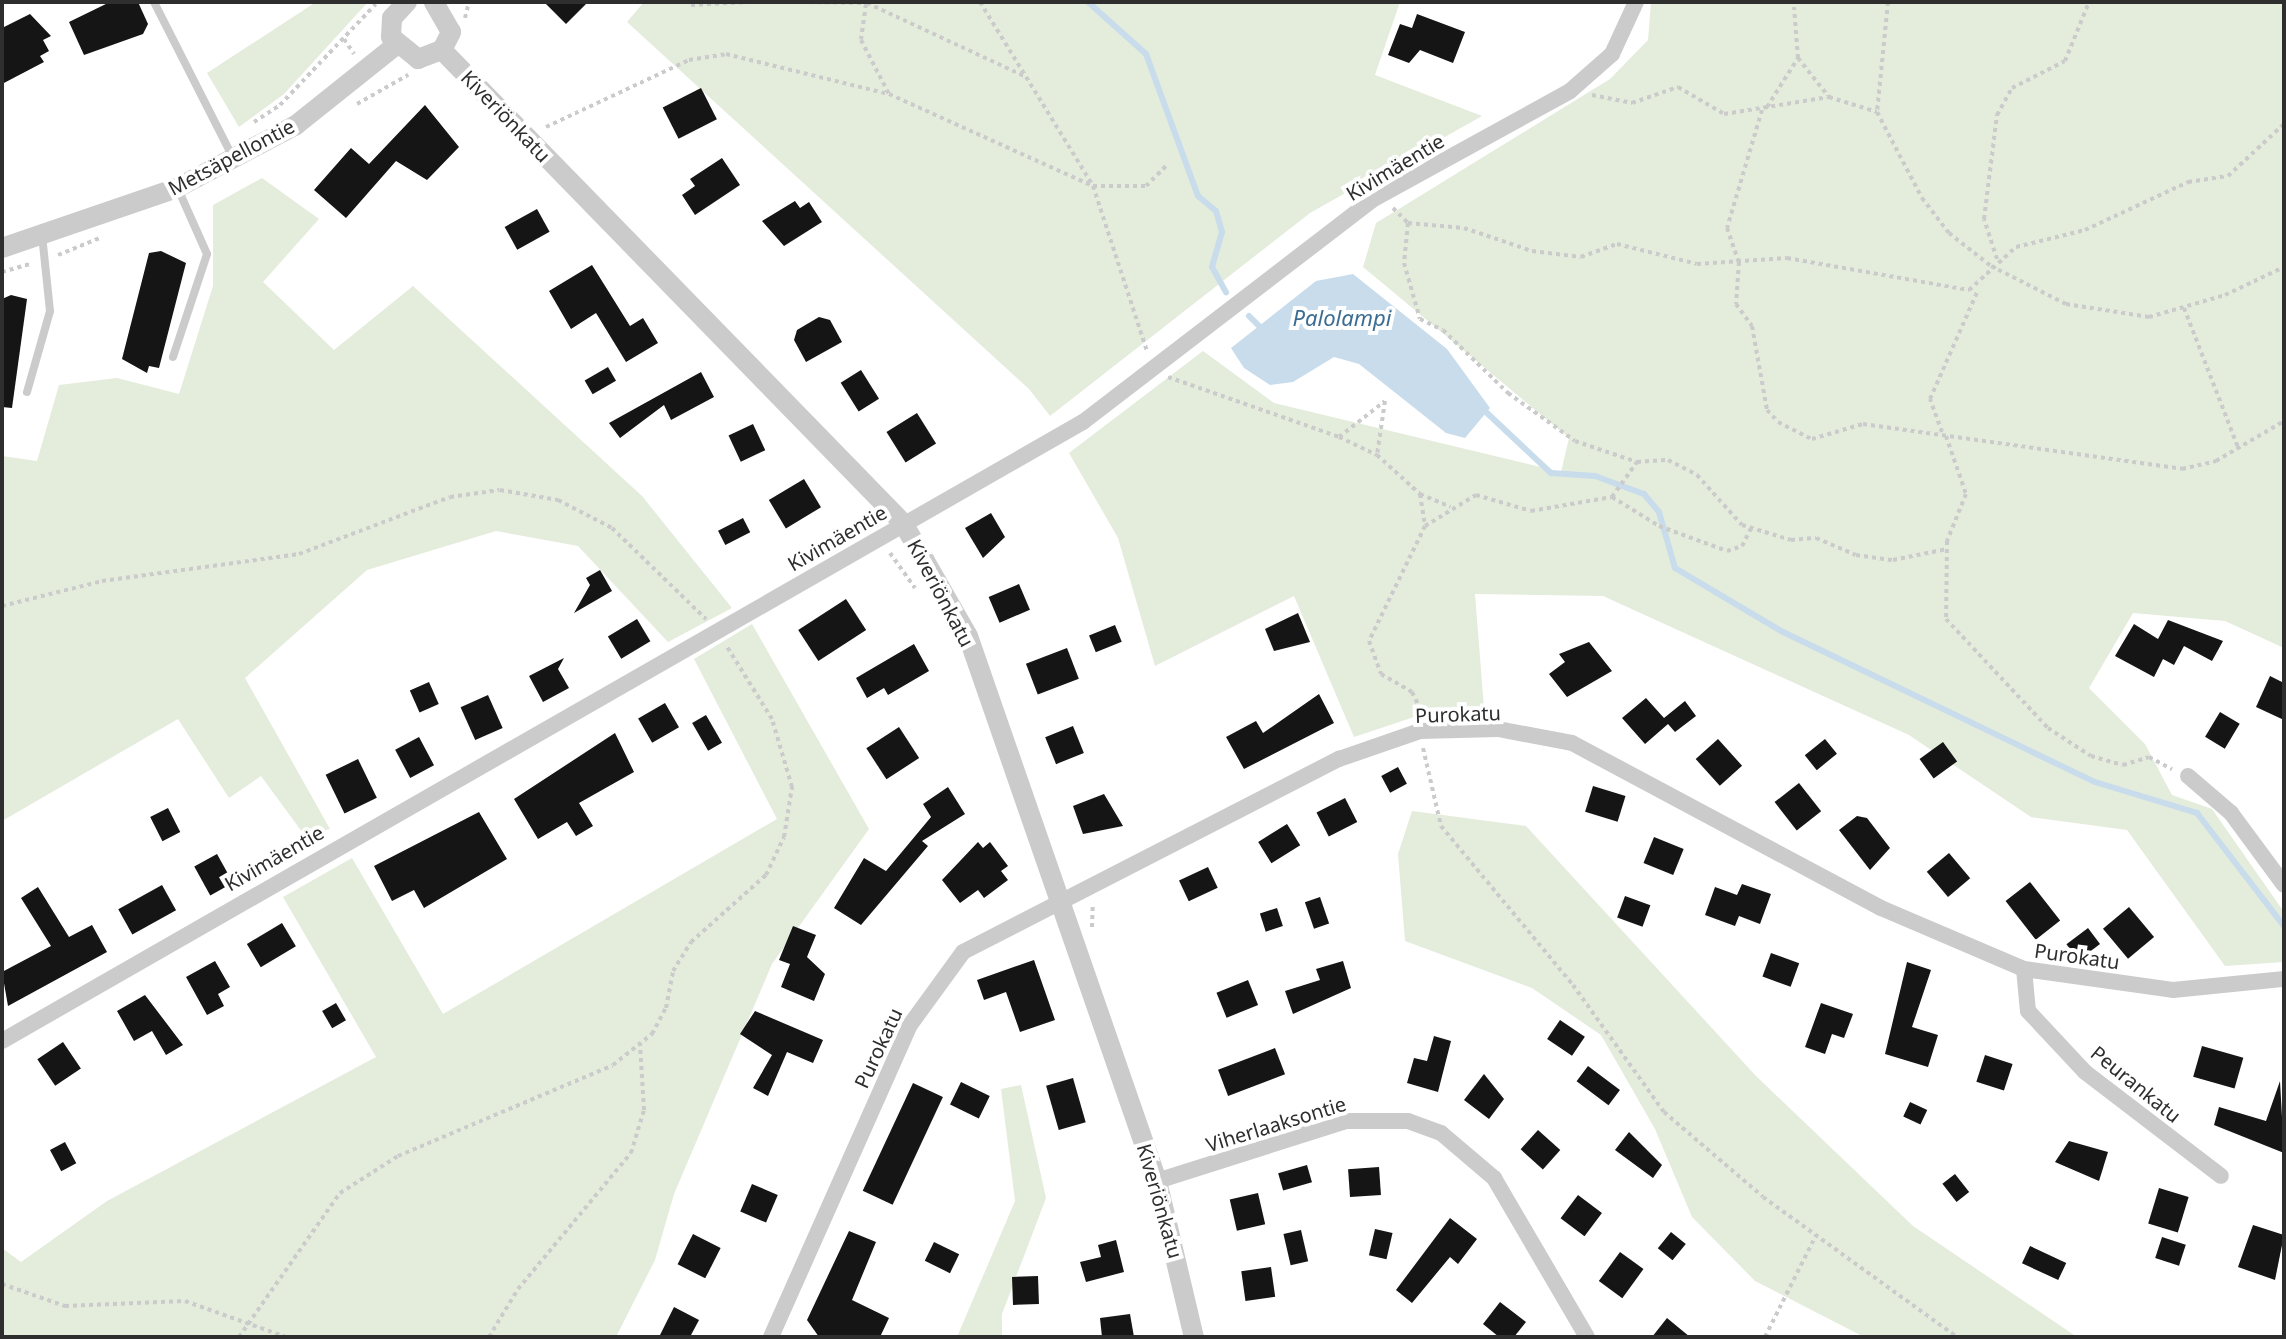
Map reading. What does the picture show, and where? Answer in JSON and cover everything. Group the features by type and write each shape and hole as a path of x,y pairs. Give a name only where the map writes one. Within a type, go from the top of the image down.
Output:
{"street":[{"path":"407,2 392,18 395,46 418,59 442,50 451,32 438,3"},
{"name":"Kivimäentie","path":"2,1041 878,536 1083,422 1372,200 1570,91 1612,54 1636,2"},
{"name":"Metsäpellontie","path":"2,248 177,188 229,150 296,125 395,46"},
{"name":"Kiveriönkatu","path":"442,50 903,523 968,636 1157,1181 1194,1337"},
{"name":"Purokatu","path":"771,1337 935,981 963,952 1339,759 1420,731 1498,729 1572,743 1881,908 2024,969 2173,990 2284,979"},
{"path":"2188,776 2231,813 2284,885"},
{"name":"Peurankatu","path":"2024,969 2028,1011 2085,1072 2221,1176"},
{"name":"Viherlaaksontie","path":"1157,1181 1346,1121 1376,1117 1430,1129 1470,1152 1494,1178 1587,1337"}],"lane":[{"path":"154,2 229,150"},
{"path":"173,357 207,254 177,188"},
{"path":"27,392 50,311 48,259 42,234"}],"path":[{"path":"229,150 280,105 378,2"},
{"path":"691,5 750,2"},
{"path":"801,2 867,2 1026,77"},
{"path":"867,2 861,40 889,94"},
{"path":"980,2 1093,186 1152,368 1339,437 1377,455 1420,494 1450,507"},
{"path":"1776,2 1794,7 1885,2 1877,112 1922,198 1949,233 1991,266 2046,297 2108,314 2149,317 2184,308 2284,267"},
{"path":"1997,259 1984,219 1997,115 2012,88 2065,61 2089,2"},
{"path":"1794,7 1798,58 1829,97"},
{"path":"543,129 689,60 726,54 889,94 1093,186 1146,186 1167,165"},
{"path":"1798,58 1764,108 1727,210 1739,262 1736,304 1752,326 1767,410 1778,422 1812,439 1863,424 2182,469 2238,447 2284,421"},
{"path":"344,113 420,75"},
{"path":"1570,91 1632,103 1678,87 1724,114 1829,97 1877,112"},
{"path":"532,118 554,139"},
{"path":"2188,776 2159,759 2123,765 2091,756 2048,728 1946,619 1947,549 1966,494 1930,399 1979,288 1997,259 2046,237 2085,230 2188,182 2228,176 2284,124"},
{"path":"1372,200 1408,223 1464,228 1532,251 1581,257 1617,244 1697,264 1797,259 1884,279 1979,288"},
{"path":"1408,223 1404,263 1420,319 1443,330 1508,393 1568,436 1637,462 1668,460 1697,475 1715,501 1751,528 1893,560 1947,549"},
{"path":"2,272 48,259 117,231"},
{"path":"2184,308 2238,447"},
{"path":"1339,437 1385,401 1377,455"},
{"path":"1612,497 1637,462"},
{"path":"2,606 102,581 299,554 450,497 500,490 558,500 612,528 717,631 772,719 792,787 784,837 766,875 691,942 673,971 666,1008 640,1044 613,1065 398,1156 340,1193 247,1318 239,1337"},
{"path":"1420,494 1425,526"},
{"path":"1751,528 1742,546 1727,551 1659,526 1612,497 1531,511 1476,495 1450,507 1425,526 1369,641 1381,674 1422,702 1420,731 1441,826 1573,985 1664,1112 1816,1235 1957,1337"},
{"path":"878,536 919,593"},
{"path":"1093,885 1094,943"},
{"path":"489,1337 518,1289 631,1153 644,1110 640,1044"},
{"path":"1765,1337 1816,1235"},
{"path":"2,1284 39,1302 185,1301 247,1318 286,1337"}],"green space":[{"path":"316,2 368,2 284,94 239,127 207,73"},
{"path":"644,2 1400,2 1375,75 1482,116 1310,213 1050,416 1029,389 627,22"},
{"path":"1651,2 2284,2 2284,648 2225,621 2133,613 2089,688 2145,744 2172,795 2212,809 2284,912 2284,962 2225,966 2127,830 2031,817 1909,735 1603,596 1475,594 1484,708 1420,715 1354,737 1294,596 1155,666 1118,538 1069,453 1203,351 1274,403 1561,472 1569,438 1363,267 1376,223 1610,79 1648,40"},
{"path":"262,178 319,219 263,282 334,350 413,286 642,496 732,608 668,642 578,546 496,531 367,570 245,678 330,829 305,836 261,776 229,798 178,719 2,821 2,456 37,461 59,385 117,378 179,394 213,286 213,205"},
{"path":"752,624 869,829 772,964 674,1194 655,1260 616,1337 2,1337 2,1248 21,1262 107,1201 376,1057 283,897 352,858 443,1014 777,819 694,659"},
{"path":"1412,811 1526,826 1756,1076 1913,1226 2077,1337 1864,1337 1755,1281 1692,1217 1655,1129 1601,1035 1532,988 1405,941 1398,854"},
{"path":"1021,1085 1046,1198 1002,1314 1002,1337 957,1337 1015,1201 1001,1089"}],"water":[{"name":"Palolampi","path":"1353,274 1447,349 1490,408 1465,438 1446,433 1359,364 1334,357 1293,382 1270,385 1244,368 1231,348 1316,281"}],"building":[{"path":"110,2 138,2 148,24 143,34 84,55 69,22"},
{"path":"544,2 588,2 566,24"},
{"path":"30,14 51,36 43,40 49,51 40,56 44,62 2,84 2,28"},
{"path":"1417,14 1465,32 1453,63 1420,50 1409,63 1388,55 1400,24 1412,28"},
{"path":"701,88 717,119 679,139 663,108"},
{"path":"425,105 459,147 427,180 396,161 346,218 314,190 351,148 369,164"},
{"path":"722,158 740,185 695,215 682,195 695,186 690,179"},
{"path":"795,201 800,208 809,202 822,222 784,246 762,221"},
{"path":"537,209 550,232 517,250 505,227"},
{"path":"161,251 186,263 159,368 149,366 147,373 122,359 149,253"},
{"path":"592,265 630,326 643,318 658,343 626,362 596,313 571,329 549,291"},
{"path":"11,295 27,299 12,408 2,407 2,299"},
{"path":"819,317 830,320 842,342 806,362 794,340 797,330"},
{"path":"608,367 616,381 593,394 585,381"},
{"path":"861,370 879,399 859,412 841,383"},
{"path":"701,372 714,397 671,420 664,405 620,438 609,423"},
{"path":"917,413 936,444 906,463 886,432"},
{"path":"753,424 765,450 741,462 729,435"},
{"path":"804,479 821,507 786,528 769,500"},
{"path":"991,513 1005,537 983,558 965,528"},
{"path":"743,518 750,532 725,545 718,531"},
{"path":"600,570 612,591 574,613 590,585 586,578"},
{"path":"1019,584 1030,610 1000,623 989,597"},
{"path":"846,599 866,630 818,661 798,630"},
{"path":"1298,613 1310,642 1274,651 1265,629"},
{"path":"637,619 650,641 621,659 608,637"},
{"path":"2168,620 2223,641 2212,661 2184,646 2174,665 2163,659 2154,677 2115,656 2134,624 2158,639"},
{"path":"1115,625 1122,642 1096,652 1089,635"},
{"path":"1589,642 1612,671 1567,697 1549,674 1565,662 1559,654"},
{"path":"914,644 929,671 888,695 884,688 867,698 856,678"},
{"path":"1067,648 1079,679 1038,695 1026,664"},
{"path":"564,658 558,669 569,688 543,702 529,676"},
{"path":"2270,676 2284,683 2284,720 2256,707"},
{"path":"429,682 439,704 420,712 410,691"},
{"path":"1319,694 1334,723 1244,769 1226,737 1256,721 1263,733"},
{"path":"488,695 503,728 475,740 461,707"},
{"path":"1646,698 1664,718 1685,701 1696,716 1675,732 1668,724 1645,744 1622,718"},
{"path":"665,703 679,727 652,743 638,718"},
{"path":"2220,712 2240,724 2225,749 2205,737"},
{"path":"706,715 722,743 708,751 692,723"},
{"path":"1073,726 1084,753 1056,764 1045,737"},
{"path":"899,727 919,758 886,779 866,748"},
{"path":"615,733 634,772 579,803 593,826 576,836 567,822 538,839 514,799"},
{"path":"419,737 434,765 410,778 395,750"},
{"path":"1718,739 1742,766 1720,786 1696,759"},
{"path":"1825,739 1837,754 1817,770 1805,755"},
{"path":"1943,742 1957,761 1934,778 1920,759"},
{"path":"358,759 377,798 344,813 326,775"},
{"path":"1398,767 1407,784 1390,793 1381,776"},
{"path":"1799,783 1821,811 1797,830 1775,802"},
{"path":"1593,786 1626,796 1618,822 1585,812"},
{"path":"948,787 965,814 922,841 928,846 861,925 834,908 864,858 886,871 931,817 923,804"},
{"path":"1104,794 1123,826 1083,834 1073,806"},
{"path":"1345,798 1357,822 1329,837 1316,813"},
{"path":"168,808 180,832 162,841 150,817"},
{"path":"479,812 507,859 424,908 414,890 392,901 374,866"},
{"path":"1857,816 1867,818 1890,848 1870,870 1839,830"},
{"path":"1287,824 1300,845 1271,863 1258,842"},
{"path":"1654,837 1684,849 1673,875 1644,863"},
{"path":"978,842 983,848 990,842 1008,866 1001,871 1008,880 984,898 978,890 960,903 942,880"},
{"path":"1949,853 1970,878 1948,897 1927,872"},
{"path":"217,854 233,883 210,895 194,867"},
{"path":"1208,867 1218,888 1189,901 1179,881"},
{"path":"2030,882 2060,921 2036,940 2006,901"},
{"path":"1742,884 1771,894 1760,924 1739,916 1735,926 1705,915 1715,887 1737,895"},
{"path":"162,885 176,910 132,935 118,909"},
{"path":"38,887 69,937 92,925 107,952 8,1006 2,972 51,946 21,898"},
{"path":"1625,896 1650,905 1643,927 1617,918"},
{"path":"1320,897 1329,923 1314,929 1305,902"},
{"path":"2129,907 2154,937 2128,959 2103,929"},
{"path":"1277,908 1283,926 1266,932 1260,914"},
{"path":"282,923 296,946 261,967 247,944"},
{"path":"793,926 816,935 807,957 825,974 814,1001 781,987 790,964 779,960"},
{"path":"2088,928 2100,944 2078,960 2066,944"},
{"path":"1771,953 1799,963 1791,987 1762,976"},
{"path":"1034,960 1055,1020 1020,1032 1006,992 984,1000 977,980"},
{"path":"215,961 230,987 218,994 224,1006 207,1015 186,977"},
{"path":"1343,961 1351,988 1293,1014 1285,991 1320,980 1316,969"},
{"path":"1907,962 1931,970 1912,1027 1938,1035 1928,1067 1885,1054"},
{"path":"1248,980 1258,1005 1227,1018 1216,993"},
{"path":"145,995 183,1045 166,1055 152,1031 134,1041 117,1011"},
{"path":"336,1003 346,1020 332,1028 322,1011"},
{"path":"1821,1003 1853,1014 1844,1038 1832,1034 1825,1054 1805,1047"},
{"path":"755,1011 823,1040 813,1063 787,1052 768,1096 753,1088 772,1055 740,1034"},
{"path":"1560,1020 1585,1037 1572,1056 1547,1039"},
{"path":"1434,1036 1451,1041 1438,1092 1407,1083 1414,1058 1427,1061"},
{"path":"63,1042 81,1069 55,1086 37,1059"},
{"path":"2202,1046 2243,1058 2235,1089 2193,1077"},
{"path":"1275,1048 1285,1074 1228,1096 1218,1070"},
{"path":"1985,1055 2013,1064 2004,1091 1976,1082"},
{"path":"1588,1066 1620,1090 1609,1105 1577,1081"},
{"path":"1484,1074 1504,1099 1489,1119 1464,1100"},
{"path":"1073,1078 1086,1122 1059,1130 1046,1086"},
{"path":"2280,1081 2284,1153 2214,1125 2219,1107 2266,1121"},
{"path":"961,1082 990,1096 979,1118 950,1104"},
{"path":"913,1083 943,1097 893,1205 863,1191"},
{"path":"1910,1102 1927,1110 1920,1125 1903,1117"},
{"path":"1538,1130 1560,1150 1543,1169 1521,1149"},
{"path":"1629,1132 1662,1165 1653,1178 1615,1150"},
{"path":"2069,1141 2108,1152 2099,1181 2055,1162"},
{"path":"65,1142 76,1163 61,1171 50,1150"},
{"path":"1307,1165 1312,1182 1283,1191 1278,1173"},
{"path":"1379,1167 1381,1195 1350,1197 1348,1169"},
{"path":"1955,1174 1969,1192 1957,1202 1942,1184"},
{"path":"752,1184 778,1195 766,1223 740,1212"},
{"path":"2159,1188 2189,1197 2178,1232 2148,1223"},
{"path":"1258,1193 1265,1224 1237,1231 1230,1200"},
{"path":"1578,1195 1602,1213 1585,1236 1561,1218"},
{"path":"1450,1218 1477,1239 1458,1264 1450,1257 1412,1303 1396,1290"},
{"path":"2253,1225 2284,1235 2275,1280 2238,1267"},
{"path":"1375,1229 1393,1233 1386,1259 1369,1255"},
{"path":"1301,1230 1308,1261 1291,1265 1283,1234"},
{"path":"849,1231 876,1242 852,1300 889,1318 880,1337 819,1337 807,1320"},
{"path":"1671,1232 1686,1244 1673,1260 1658,1248"},
{"path":"693,1234 721,1248 705,1278 678,1264"},
{"path":"2162,1237 2186,1245 2179,1266 2155,1258"},
{"path":"1116,1240 1124,1272 1086,1282 1080,1262 1101,1257 1098,1245"},
{"path":"934,1242 959,1254 950,1273 925,1261"},
{"path":"2030,1246 2066,1263 2058,1280 2022,1263"},
{"path":"1620,1252 1643,1269 1622,1298 1599,1281"},
{"path":"1271,1267 1275,1297 1245,1301 1241,1271"},
{"path":"1038,1276 1039,1304 1013,1305 1012,1277"},
{"path":"1500,1302 1526,1322 1514,1337 1499,1337 1483,1324"},
{"path":"674,1307 699,1320 690,1337 659,1337"},
{"path":"1130,1314 1134,1337 1102,1337 1100,1318"},
{"path":"1667,1318 1690,1337 1652,1337"}],"waterway":[{"path":"1088,2 1146,54 1198,196 1216,211 1222,232 1212,267 1226,292"},
{"path":"1249,316 1259,326"},
{"path":"1487,413 1551,473 1595,476 1644,494 1659,512 1675,568 1781,631 2095,782 2197,813 2284,926"}]}
